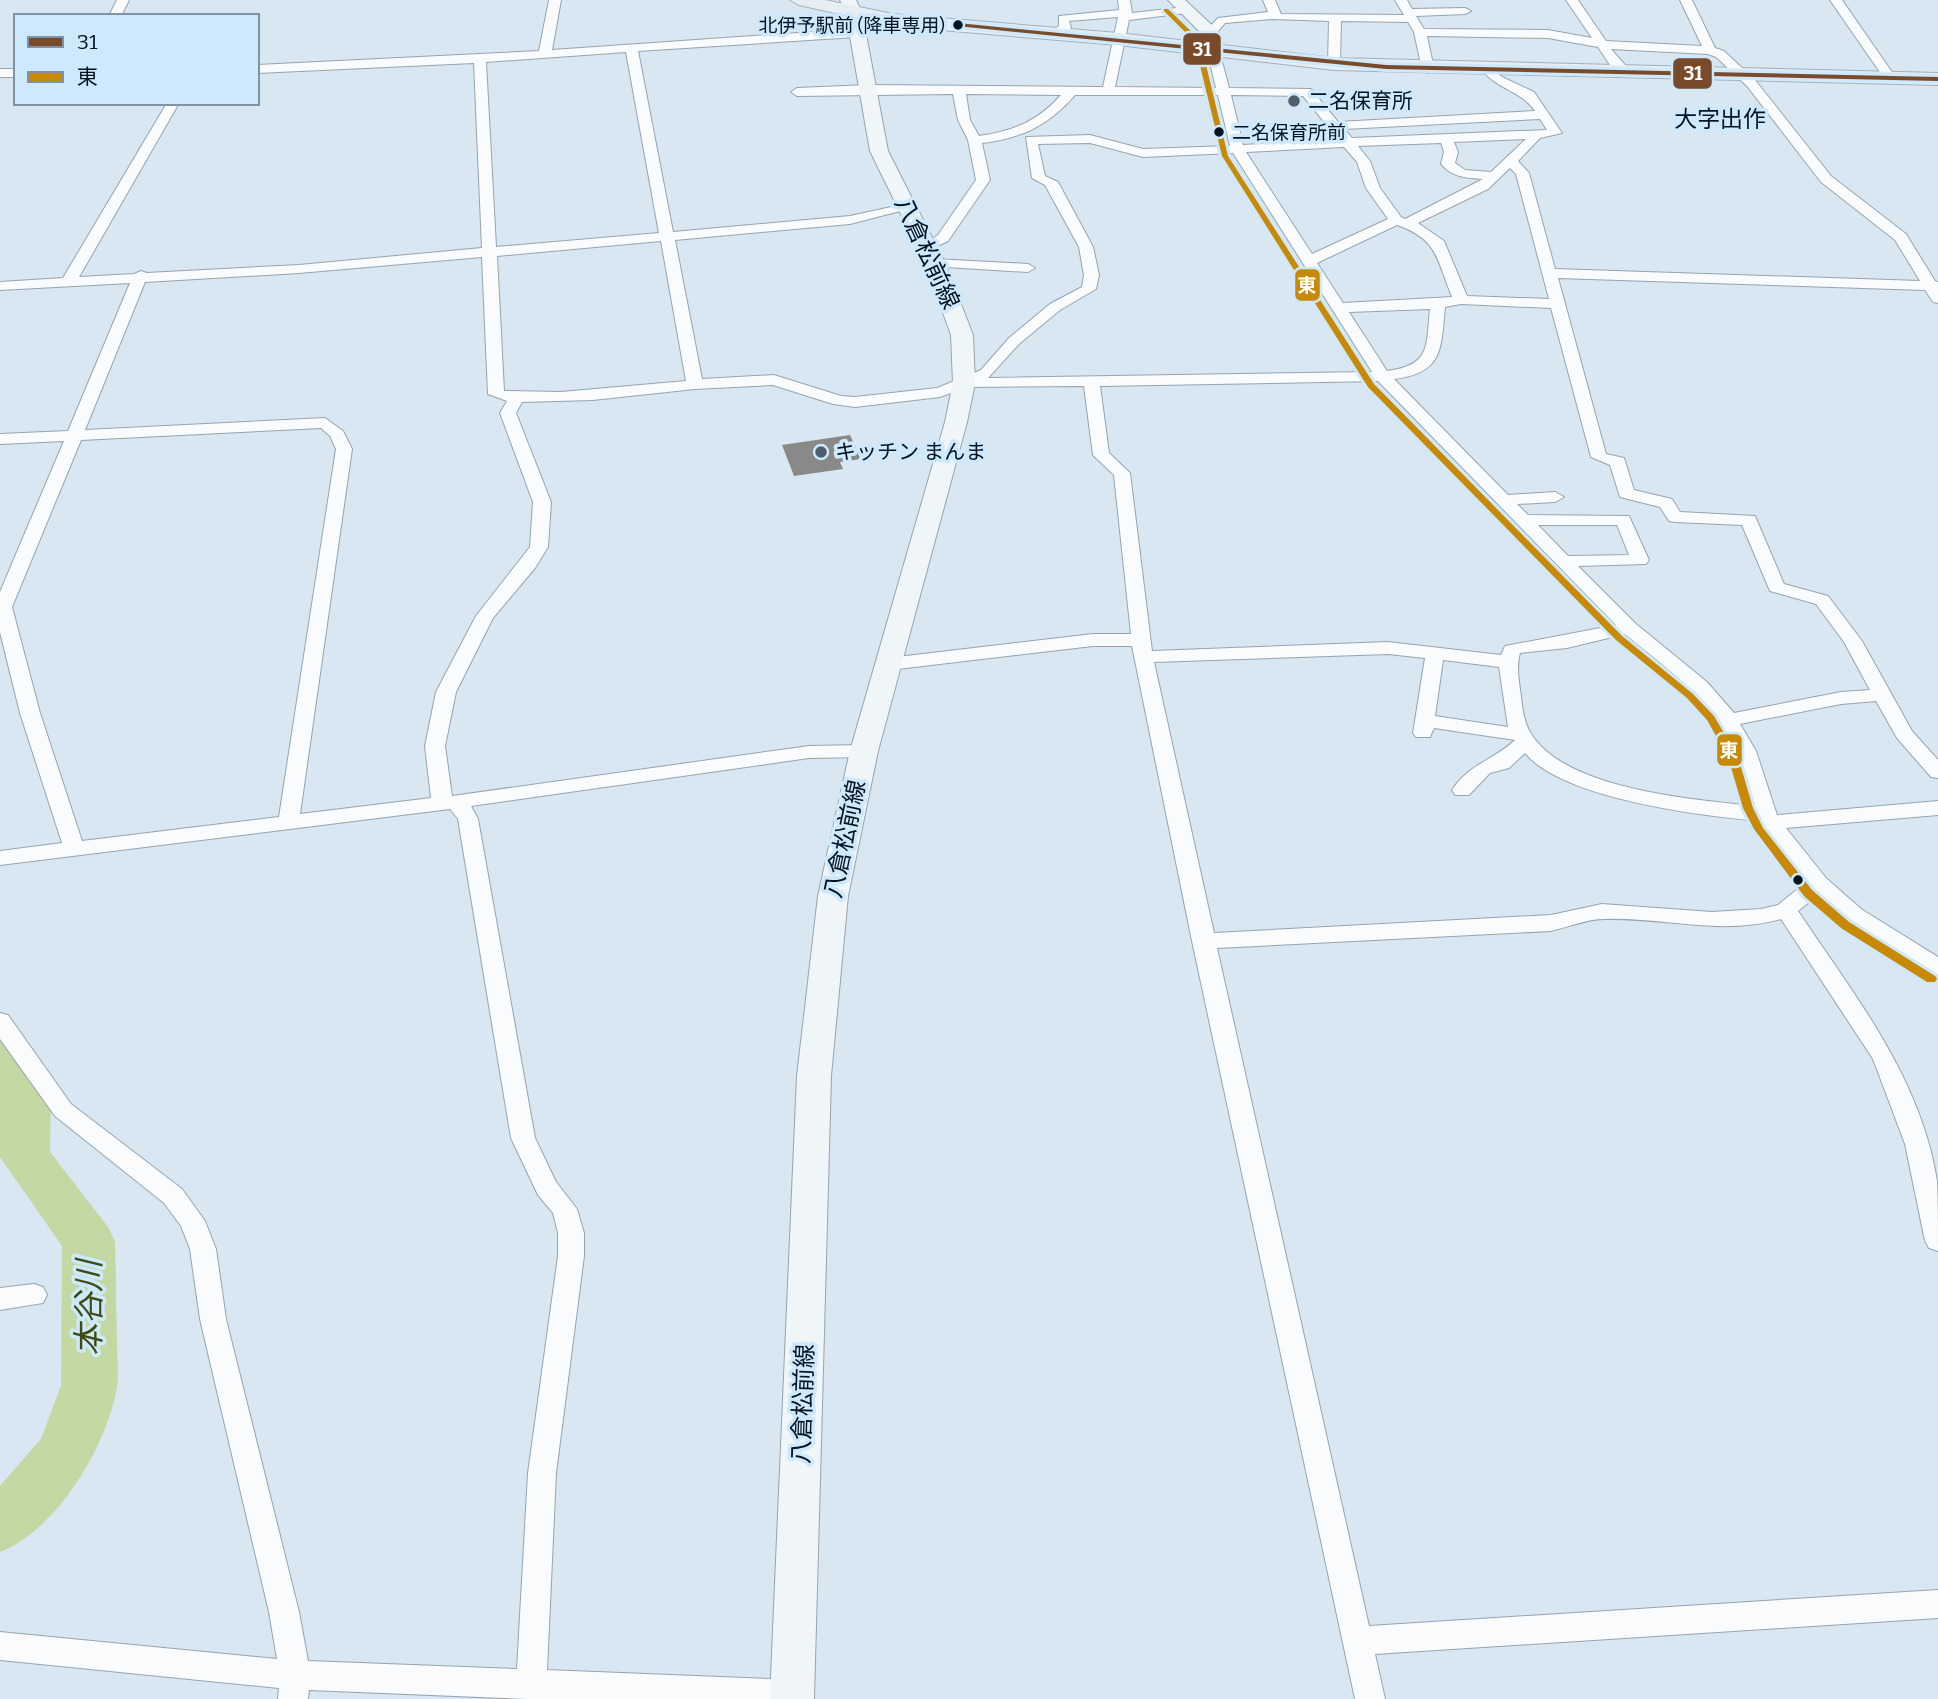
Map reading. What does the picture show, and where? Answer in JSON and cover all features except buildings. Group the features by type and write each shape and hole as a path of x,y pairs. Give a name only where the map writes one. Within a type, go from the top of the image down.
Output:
{"main road":[{"path":"799,0 853,15 1118,39 1212,41 1334,64 1429,69 1938,79"},
{"path":"1181,5 1212,41"},
{"name":"八倉松前線","path":"793,1697 814,1076 833,896 864,751 956,422 964,383 962,335 931,255 905,208 879,151 853,15"}],"street":[{"path":"545,53 555,0"},
{"path":"1269,0 1275,16"},
{"path":"1401,0 1420,32 1429,69"},
{"path":"1572,0 1616,65 1626,73"},
{"path":"1686,0 1710,50"},
{"path":"1836,0 1890,78"},
{"path":"1057,6 1125,8 1181,5"},
{"path":"1059,34 1059,30 1065,28 1063,18 1125,8"},
{"path":"1108,91 1125,8"},
{"path":"1465,10 1335,20 1275,16 1222,20 1212,41 1238,150 1382,376 1629,628 1700,686 1729,720 1746,751 1769,818 1818,883 1853,914 1938,967"},
{"path":"259,69 357,67 631,47 853,15"},
{"path":"1334,64 1335,20"},
{"path":"1420,32 1548,34 1625,48 1710,50 1720,54 1742,75 1826,179 1901,237 1936,290"},
{"path":"631,47 695,384"},
{"path":"480,58 496,394 517,397 652,391 695,384 774,380 839,401 855,402 917,397 964,383 986,373 1014,341 1055,307 1089,289 1093,279 1089,252 1051,182 1040,178 1031,140"},
{"path":"1013,136 1031,140 1090,139 1143,153 1556,133 1541,115 1530,95 1498,80 1488,70"},
{"path":"797,92 868,89 1307,92 1363,161 1373,188 1402,222 1437,241 1461,300"},
{"path":"959,90 964,120 975,140 982,180 931,255 1028,268"},
{"path":"975,140 1013,136 1042,123 1071,91"},
{"path":"69,281 172,105"},
{"path":"1333,127 1541,115"},
{"path":"1309,261 1483,186 1511,162 1534,135"},
{"path":"1446,138 1451,152 1448,164 1451,169 1458,173 1493,176"},
{"path":"1511,162 1522,173 1599,457 1618,463 1626,493 1665,503 1675,517 1749,520 1771,581 1782,590 1822,600 1853,641 1904,734 1938,772"},
{"path":"0,286 141,275 299,269 850,220 905,208"},
{"path":"1548,273 1936,290"},
{"path":"74,848 30,713 3,607 141,275"},
{"path":"1338,307 1438,304 1461,300 1558,304"},
{"path":"964,383 1092,384 1382,376 1421,370 1431,357 1436,340 1438,304"},
{"path":"1092,384 1101,456 1122,473 1142,649 1203,941 1370,1699"},
{"path":"517,397 508,413 542,502 539,547 529,564 485,616 446,692 435,746 447,803 464,811 468,819 523,1138 547,1188 564,1209 570,1233 571,1256 548,1408 540,1506 536,1648 538,1690"},
{"path":"0,439 325,422 343,443 288,823"},
{"path":"1502,500 1555,497"},
{"path":"1521,520 1623,520 1640,560 1561,561"},
{"path":"1524,738 1508,662 1512,650 1524,646 1567,642 1629,628"},
{"path":"890,664 1093,640 1142,649 1388,648 1508,662"},
{"path":"1435,653 1424,727 1524,738 1552,763 1598,785 1681,804 1769,818 1937,809"},
{"path":"1729,720 1841,698 1883,695"},
{"path":"1462,790 1483,768 1502,763 1524,738"},
{"path":"0,858 447,803 809,752 864,751"},
{"path":"1203,941 1551,923 1602,911 1712,920 1761,917 1786,910 1818,883"},
{"path":"1786,910 1884,1057 1917,1144 1938,1241"},
{"path":"0,1021 63,1110 173,1196 192,1221 203,1250 213,1319 284,1612 294,1687"},
{"path":"0,1299 34,1295"},
{"path":"1358,1641 1938,1604"},
{"path":"0,1646 294,1687 793,1697"}],"waterway":[{"name":"本谷川","path":"0,1049 26,1090 25,1156 89,1242 89,1386 79,1419 62,1457 34,1492 0,1525"}],"transit line":[{"name":"東","path":"1166,10 1197,40 1225,156 1371,385 1619,638 1690,696 1711,718 1733,757 1748,808 1759,829 1808,893 1845,925 1931,979"},
{"name":"31","path":"958,25 1386,67 1938,79"}],"place":[{"name":"北伊予駅前 (降車専用)","path":"958,25"},
{"name":"二名保育所","path":"1294,101"},
{"name":"二名保育所前","path":"1219,132"},
{"name":"キッチン まんま","path":"821,452"}],"district":[{"name":"大字出作","path":"1720,119"}]}
